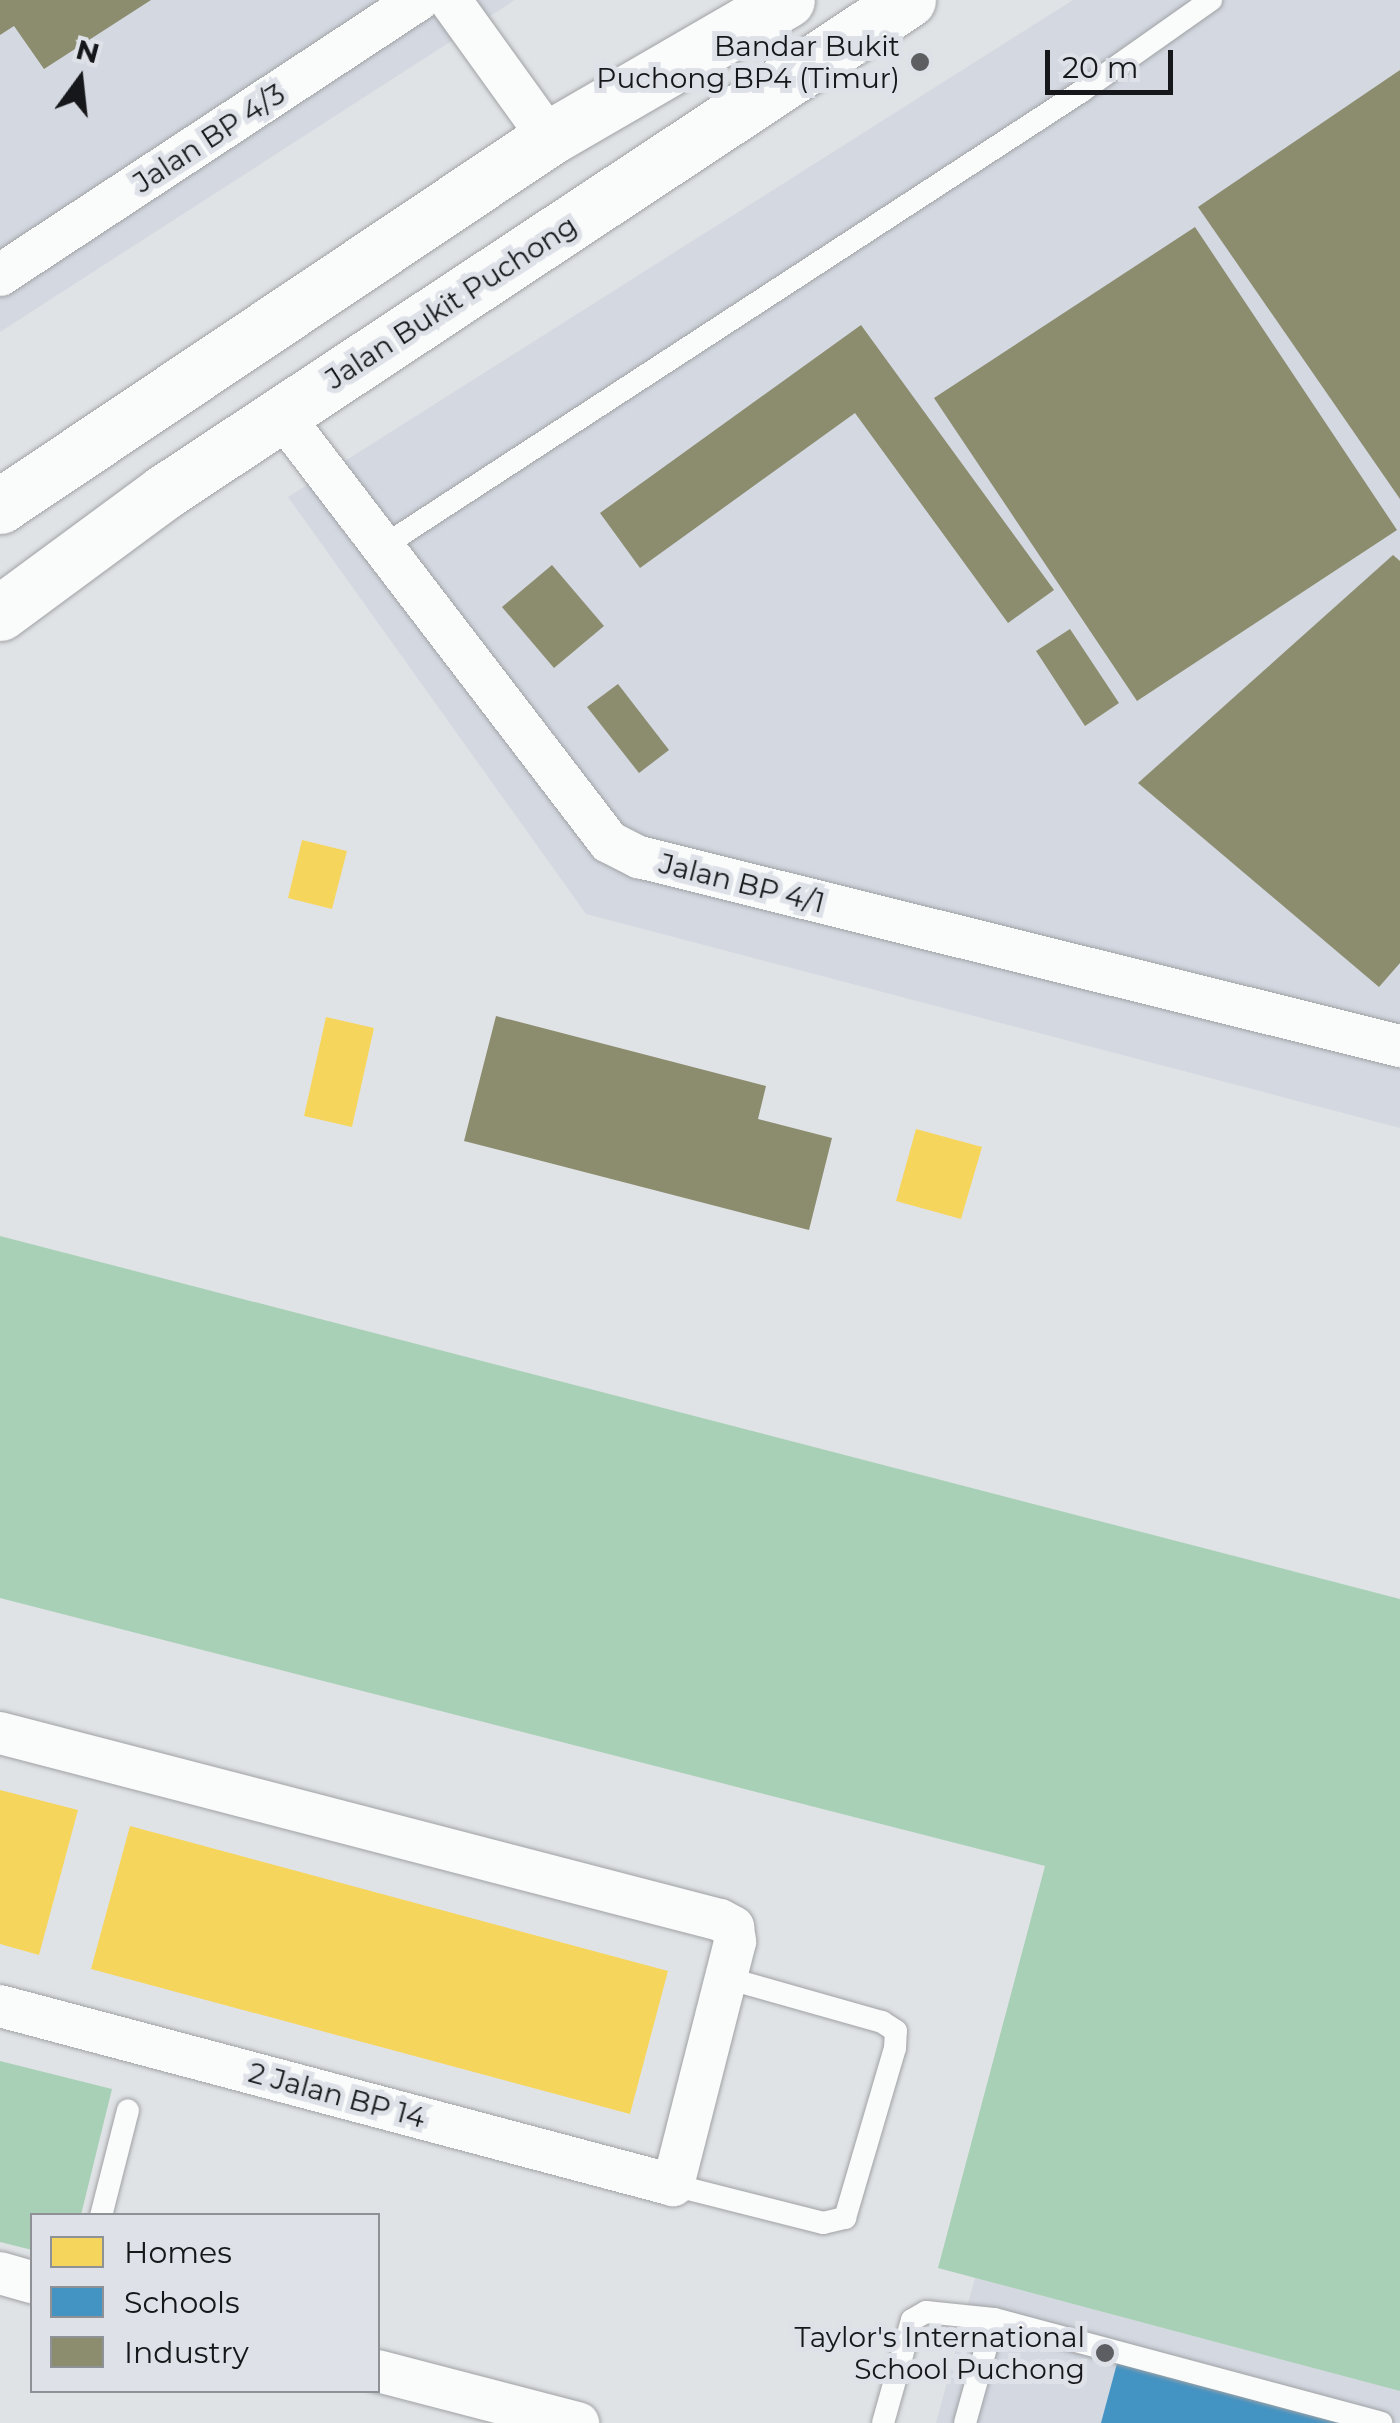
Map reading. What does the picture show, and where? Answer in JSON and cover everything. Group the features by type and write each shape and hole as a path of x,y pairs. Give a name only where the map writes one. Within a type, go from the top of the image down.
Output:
{"main road":[{"path":"0,506 550,138 786,0"},
{"name":"Jalan Bukit Puchong","path":"0,613 281,414 908,0"}],"street":[{"name":"Jalan BP 4/3","path":"0,275 418,0"},
{"path":"450,0 550,138"},
{"name":"Jalan BP 4/1","path":"281,414 580,810 609,842 639,857 1400,1046"},
{"path":"0,1732 720,1920 733,1927 727,1978 674,2185"},
{"name":"2 Jalan BP 14","path":"0,2006 674,2185"},
{"path":"0,2274 30,2282"},
{"path":"380,2372 578,2423"}],"lane":[{"path":"382,547 1082,92 1211,0"},
{"path":"674,2185 823,2224 845,2218 896,2048 896,2031 882,2022 727,1978"},
{"path":"102,2213 128,2110"},
{"path":"883,2423 912,2320 926,2312 994,2319 1381,2423"},
{"path":"965,2423 994,2319"}],"shaded area":[{"path":"0,0 515,0 0,332"},
{"path":"1073,0 1400,0 1400,1128 586,914 288,497"},
{"name":"Taylor's International School Puchong","path":"975,2278 1400,2391 1400,2423 936,2423"}],"green space":[{"path":"0,1236 1400,1599 1400,2391 938,2268 1045,1866 0,1598"},
{"path":"0,2061 112,2089 81,2213 30,2213 30,2250 0,2242"}],"building: Homes":[{"path":"302,840 347,851 332,909 288,898"},
{"path":"326,1017 374,1028 352,1127 304,1116"},
{"path":"916,1129 982,1147 961,1219 896,1201"},
{"path":"0,1790 78,1810 39,1955 0,1944"},
{"path":"130,1826 668,1971 630,2114 91,1969"}],"building: Schools":[{"path":"1119,2356 1359,2423 1101,2423"}],"building: Industry":[{"path":"0,0 151,0 44,69 14,26 0,35"},
{"path":"1400,70 1400,499 1198,207"},
{"path":"1195,227 1397,530 1137,701 934,398"},
{"path":"861,325 1054,590 1008,623 855,413 640,568 600,513"},
{"path":"1393,555 1400,561 1400,963 1379,987 1138,783"},
{"path":"552,565 604,626 554,668 502,607"},
{"path":"1070,629 1119,703 1085,726 1036,651"},
{"path":"618,684 669,750 639,773 587,707"},
{"path":"496,1016 766,1086 758,1119 832,1138 809,1230 464,1141"}],"place":[{"name":"Bandar Bukit Puchong BP4 (Timur)","path":"920,62"},
{"name":"Taylor's International School Puchong","path":"1105,2353"}]}
